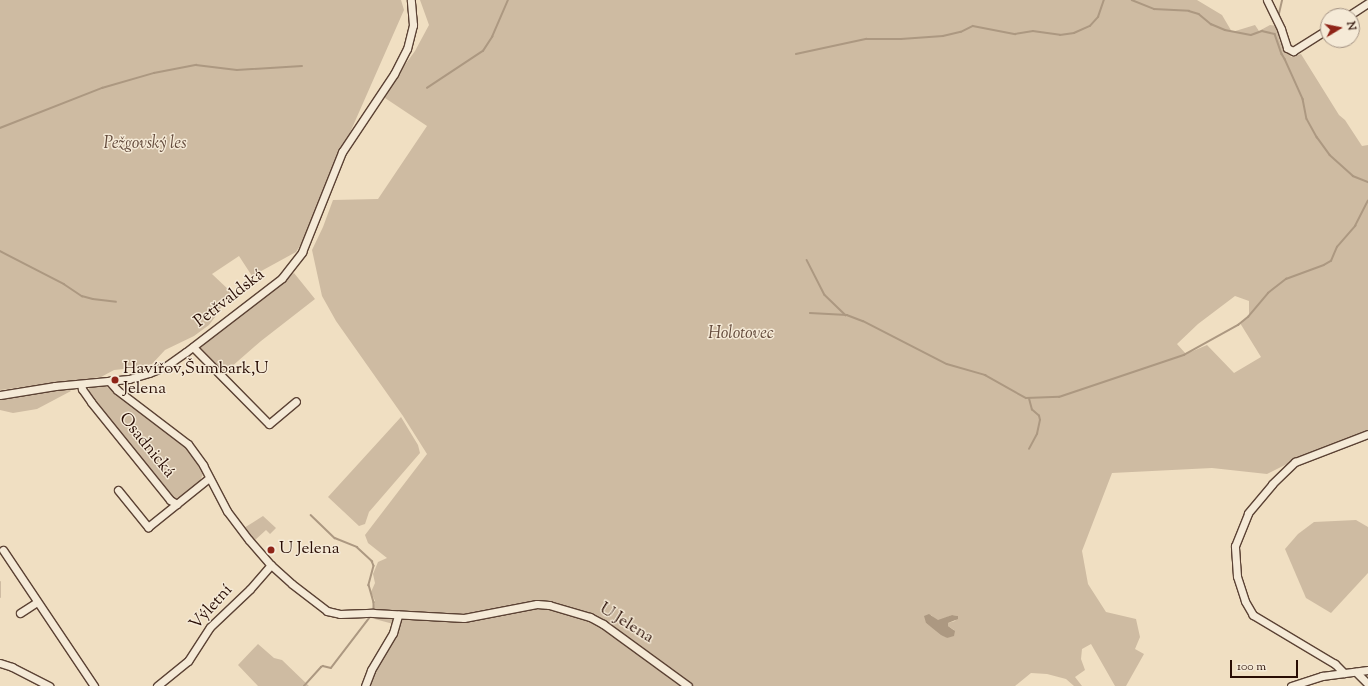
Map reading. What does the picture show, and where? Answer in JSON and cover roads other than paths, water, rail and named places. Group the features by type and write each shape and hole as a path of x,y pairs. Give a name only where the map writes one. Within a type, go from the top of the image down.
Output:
{"street":[{"name":"Petřvaldská","path":"0,395 129,379 166,366 282,278 302,252 342,152 380,96 407,50 413,25 411,0"},
{"path":"1267,0 1281,29 1287,48 1293,51 1320,33"},
{"path":"193,347 269,424 296,401"},
{"name":"U Jelena","path":"109,381 117,390 184,440 196,453 227,511 271,565 314,602 327,611 340,614 373,613 464,618 537,604 549,605 590,617 603,624 657,661 688,686"},
{"name":"Osadnická","path":"81,384 82,389 91,402 170,500 177,504"},
{"path":"1344,673 1335,664 1253,615 1245,601 1236,576 1235,546 1248,513 1272,484 1295,462 1368,434"},
{"path":"118,490 148,527 209,478"},
{"path":"3,550 94,686"},
{"name":"Výletní","path":"157,686 188,662 210,627 250,589 271,565"},
{"path":"20,613 37,602"},
{"path":"365,686 371,670 393,633 398,615"},
{"path":"0,663 12,667 48,686"},
{"path":"1291,686 1322,676 1368,670"},
{"path":"1356,672 1368,684"}],"waterway":[{"path":"427,88 483,51 492,37 508,0"},
{"path":"796,54 866,39 901,39 943,36 961,32 973,26 1015,34 1033,31 1060,35 1074,33 1090,26 1098,17 1104,0"},
{"path":"1132,0 1154,9 1189,11 1199,14 1211,24 1225,30 1251,35 1262,31 1275,34 1282,54 1303,99 1307,119 1317,137 1330,155 1353,176 1368,182"},
{"path":"1278,18 1282,0"},
{"path":"0,128 102,88 154,73 196,65 237,70 302,66"},
{"path":"810,313 847,315 863,321 947,364 985,375 1026,398 1059,397 1184,355 1238,325 1248,317 1268,293 1286,279 1331,261 1337,247 1355,226 1368,201"},
{"path":"0,251 64,284 82,296 116,302"},
{"path":"807,260 825,295 846,315"},
{"path":"1029,399 1032,410 1039,416 1040,420 1037,434 1029,449"},
{"path":"311,515 335,538 357,547 372,561 374,566 369,585 374,602 374,610"},
{"path":"0,582 0,597"},
{"path":"304,686 321,667 331,668 370,617"}],"place":[{"name":"Havířov,Šumbark,U Jelena","path":"115,380"},
{"name":"U Jelena","path":"271,550"}],"park label":[{"name":"Pežgovský les","path":"145,145"},
{"name":"Holotovec","path":"741,335"}]}
